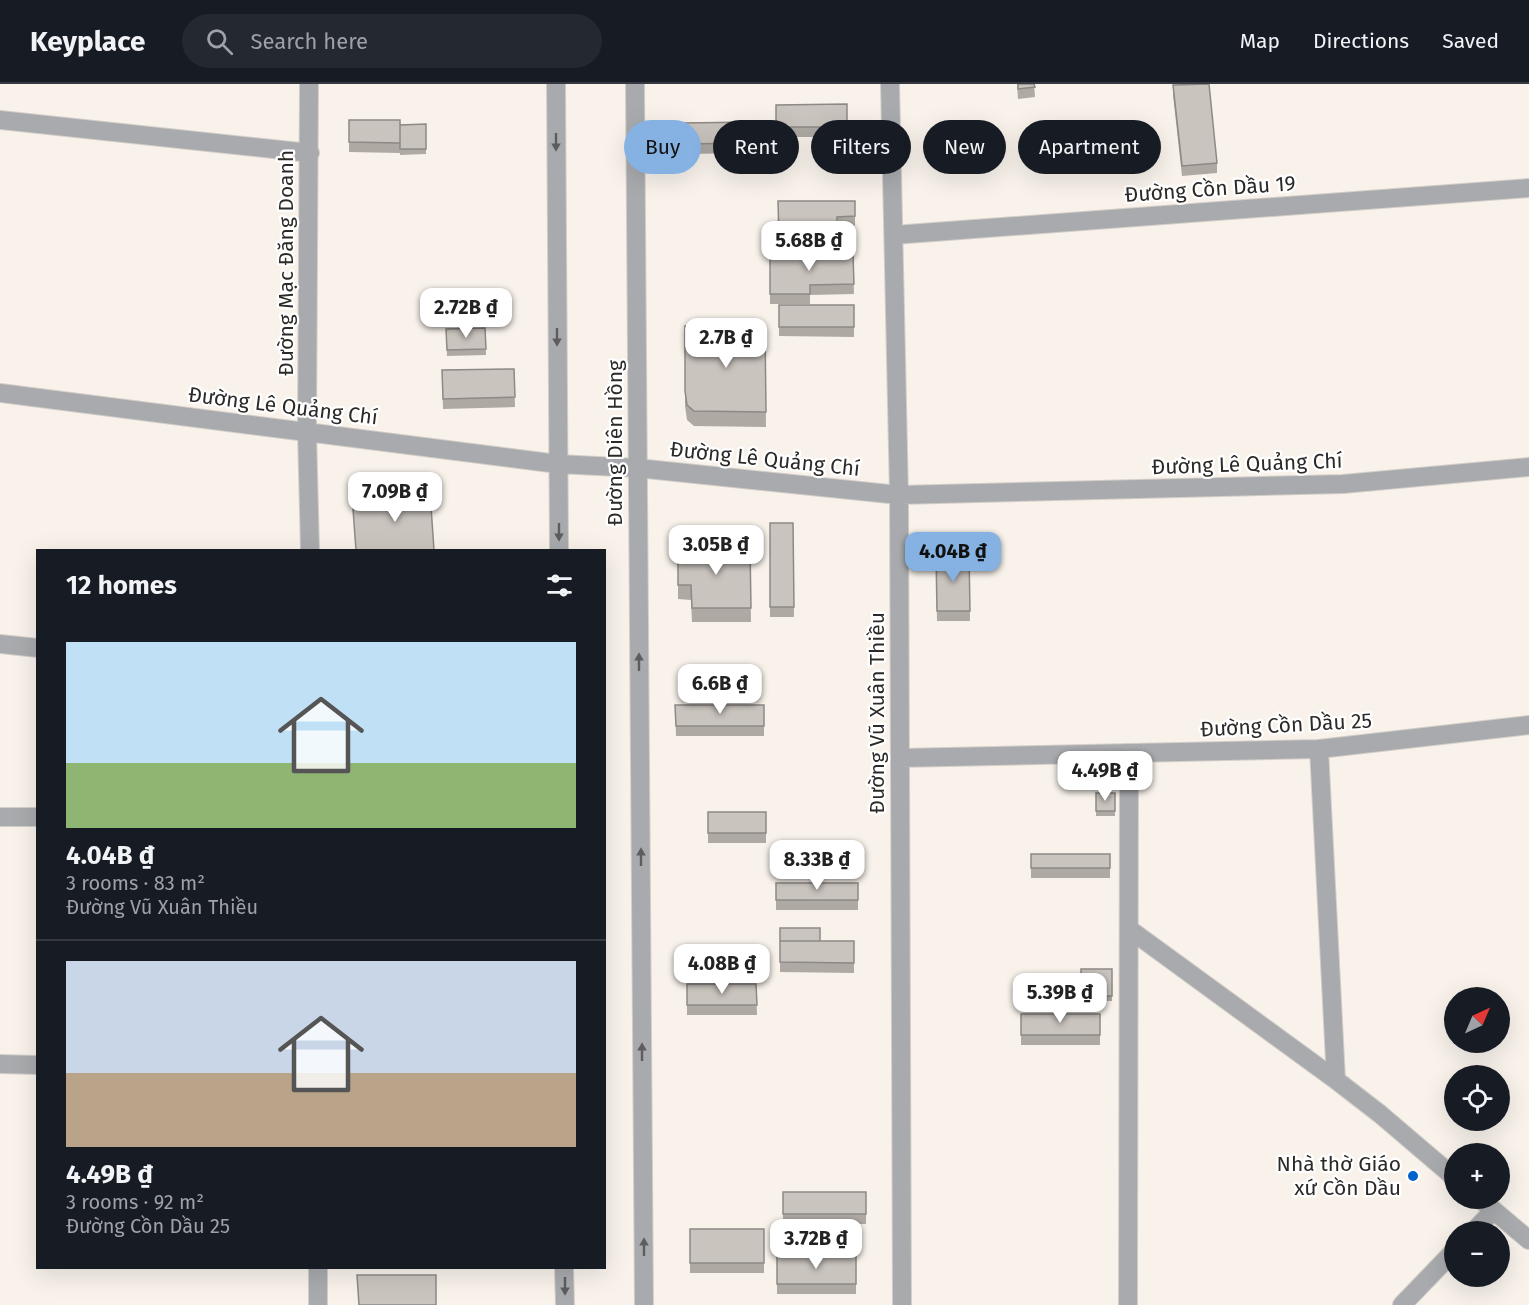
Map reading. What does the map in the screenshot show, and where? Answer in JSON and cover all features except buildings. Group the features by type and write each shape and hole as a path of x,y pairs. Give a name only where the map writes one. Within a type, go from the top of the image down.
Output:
{"street":[{"name":"Đường Mạc Đăng Doanh","path":"309,84 307,432 310,549"},
{"path":"556,84 559,549"},
{"name":"Đường Diên Hồng","path":"634,84 644,1305"},
{"name":"Đường Vũ Xuân Thiều","path":"890,84 899,495 902,1305"},
{"path":"0,120 310,153"},
{"name":"Đường Cồn Dầu 19","path":"894,235 1529,188"},
{"name":"Đường Lê Quảng Chí","path":"0,393 558,464 637,468 899,495 1343,484 1529,467"},
{"path":"0,644 36,648"},
{"name":"Đường Cồn Dầu 25","path":"900,758 1318,749 1529,726"},
{"path":"1318,749 1335,1080"},
{"path":"1125,753 1130,765 1128,1305"},
{"path":"0,817 36,817"},
{"path":"1129,929 1335,1080 1444,1169"},
{"path":"0,1064 36,1065"},
{"path":"1483,1221 1493,1211 1529,1240"},
{"path":"1402,1305 1444,1261"},
{"path":"318,1269 318,1305"},
{"path":"564,1269 565,1305"}],"place":[{"name":"Nhà thờ Giáo xứ Cồn Dầu","path":"1413,1176"}]}
